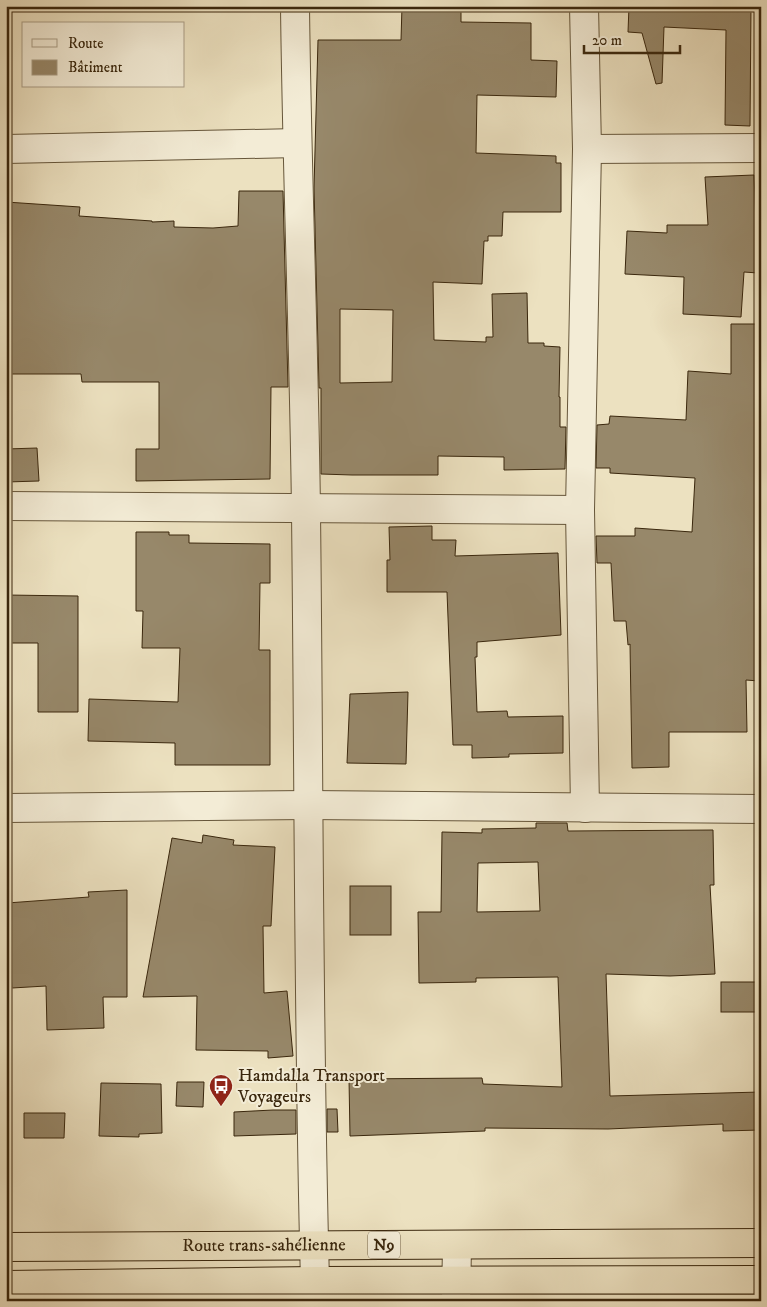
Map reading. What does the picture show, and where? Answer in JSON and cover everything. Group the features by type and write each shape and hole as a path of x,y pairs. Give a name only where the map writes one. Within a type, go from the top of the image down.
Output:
{"highway":[{"name":"Route trans-sahélienne","path":"6,1247 457,1246 761,1242"},
{"name":"Route trans-sahélienne","path":"6,1285 315,1281 456,1291 761,1280"}],"street":[{"path":"296,6 297,144 306,508 315,1281"},
{"path":"584,6 587,149 580,510 585,808"},
{"path":"6,149 297,144"},
{"path":"587,149 761,148"},
{"path":"6,506 580,510"},
{"path":"6,808 308,804 761,810"},
{"path":"456,1291 457,1246"}],"building":[{"path":"402,6 461,6 461,22 531,23 531,60 557,61 556,97 477,95 476,153 556,156 556,163 561,163 561,212 503,212 502,236 488,236 488,241 484,241 482,284 433,282 434,340 486,342 486,337 493,337 492,294 527,293 528,343 544,343 544,346 560,347 560,427 566,427 565,469 504,470 504,457 438,456 438,475 321,474 321,388 319,388 314,188 318,40 401,40","holes":["340,309 393,310 392,382 340,383"]},
{"path":"629,6 751,6 750,126 725,125 726,30 664,27 662,83 656,84 642,33 628,32"},
{"path":"754,175 758,273 744,272 741,317 683,314 684,277 625,274 627,231 667,233 667,225 708,225 705,177"},
{"path":"239,191 283,191 288,387 271,387 270,479 136,481 136,449 159,449 159,382 82,382 81,374 6,374 6,202 80,207 79,216 152,222 174,221 174,227 213,228 238,226"},
{"path":"731,324 761,324 761,478 759,526 761,526 761,625 759,681 746,680 747,732 669,732 669,767 632,768 630,644 628,645 626,621 614,621 611,563 597,563 596,536 635,536 635,528 692,532 695,478 610,473 610,468 596,468 597,425 609,424 610,416 686,420 688,371 731,374"},
{"path":"37,448 39,481 6,482 6,449"},
{"path":"432,526 432,540 456,540 455,556 558,553 561,635 477,642 477,657 475,657 477,712 507,711 508,717 563,716 563,753 509,754 509,757 472,758 472,745 453,745 447,592 387,592 387,560 390,560 389,527"},
{"path":"136,532 169,532 169,535 189,535 189,543 270,544 270,583 260,583 259,650 270,650 270,765 175,765 175,743 88,741 89,699 178,702 180,648 142,648 143,611 136,611"},
{"path":"6,595 78,596 78,712 38,712 38,643 6,643"},
{"path":"408,692 406,764 347,763 350,694"},
{"path":"536,823 567,823 568,831 713,830 714,885 710,885 715,974 670,976 606,974 610,1096 761,1092 761,1130 723,1131 723,1124 608,1129 485,1128 485,1131 350,1136 349,1079 482,1078 483,1084 562,1087 558,977 476,978 476,982 419,983 418,912 441,912 442,832 482,833 482,829 536,828","holes":["538,862 540,911 477,912 478,863"]},
{"path":"203,835 234,840 233,845 275,847 271,926 263,926 264,993 287,991 293,1056 268,1058 268,1051 196,1050 197,996 143,997 172,838 202,843"},
{"path":"350,886 391,886 391,935 350,935"},
{"path":"127,890 127,997 103,997 104,1028 47,1030 46,986 12,988 7,903 89,897 88,892"},
{"path":"721,982 761,982 761,1012 721,1012"},
{"path":"177,1082 204,1082 203,1107 176,1106"},
{"path":"101,1083 161,1084 162,1133 139,1134 139,1137 99,1136"},
{"path":"327,1109 337,1109 338,1132 327,1132"},
{"path":"296,1110 296,1134 234,1136 234,1112"},
{"path":"24,1113 65,1113 64,1138 24,1138"}],"place":[{"name":"Hamdalla Transport Voyageurs","path":"221,1107"}]}
